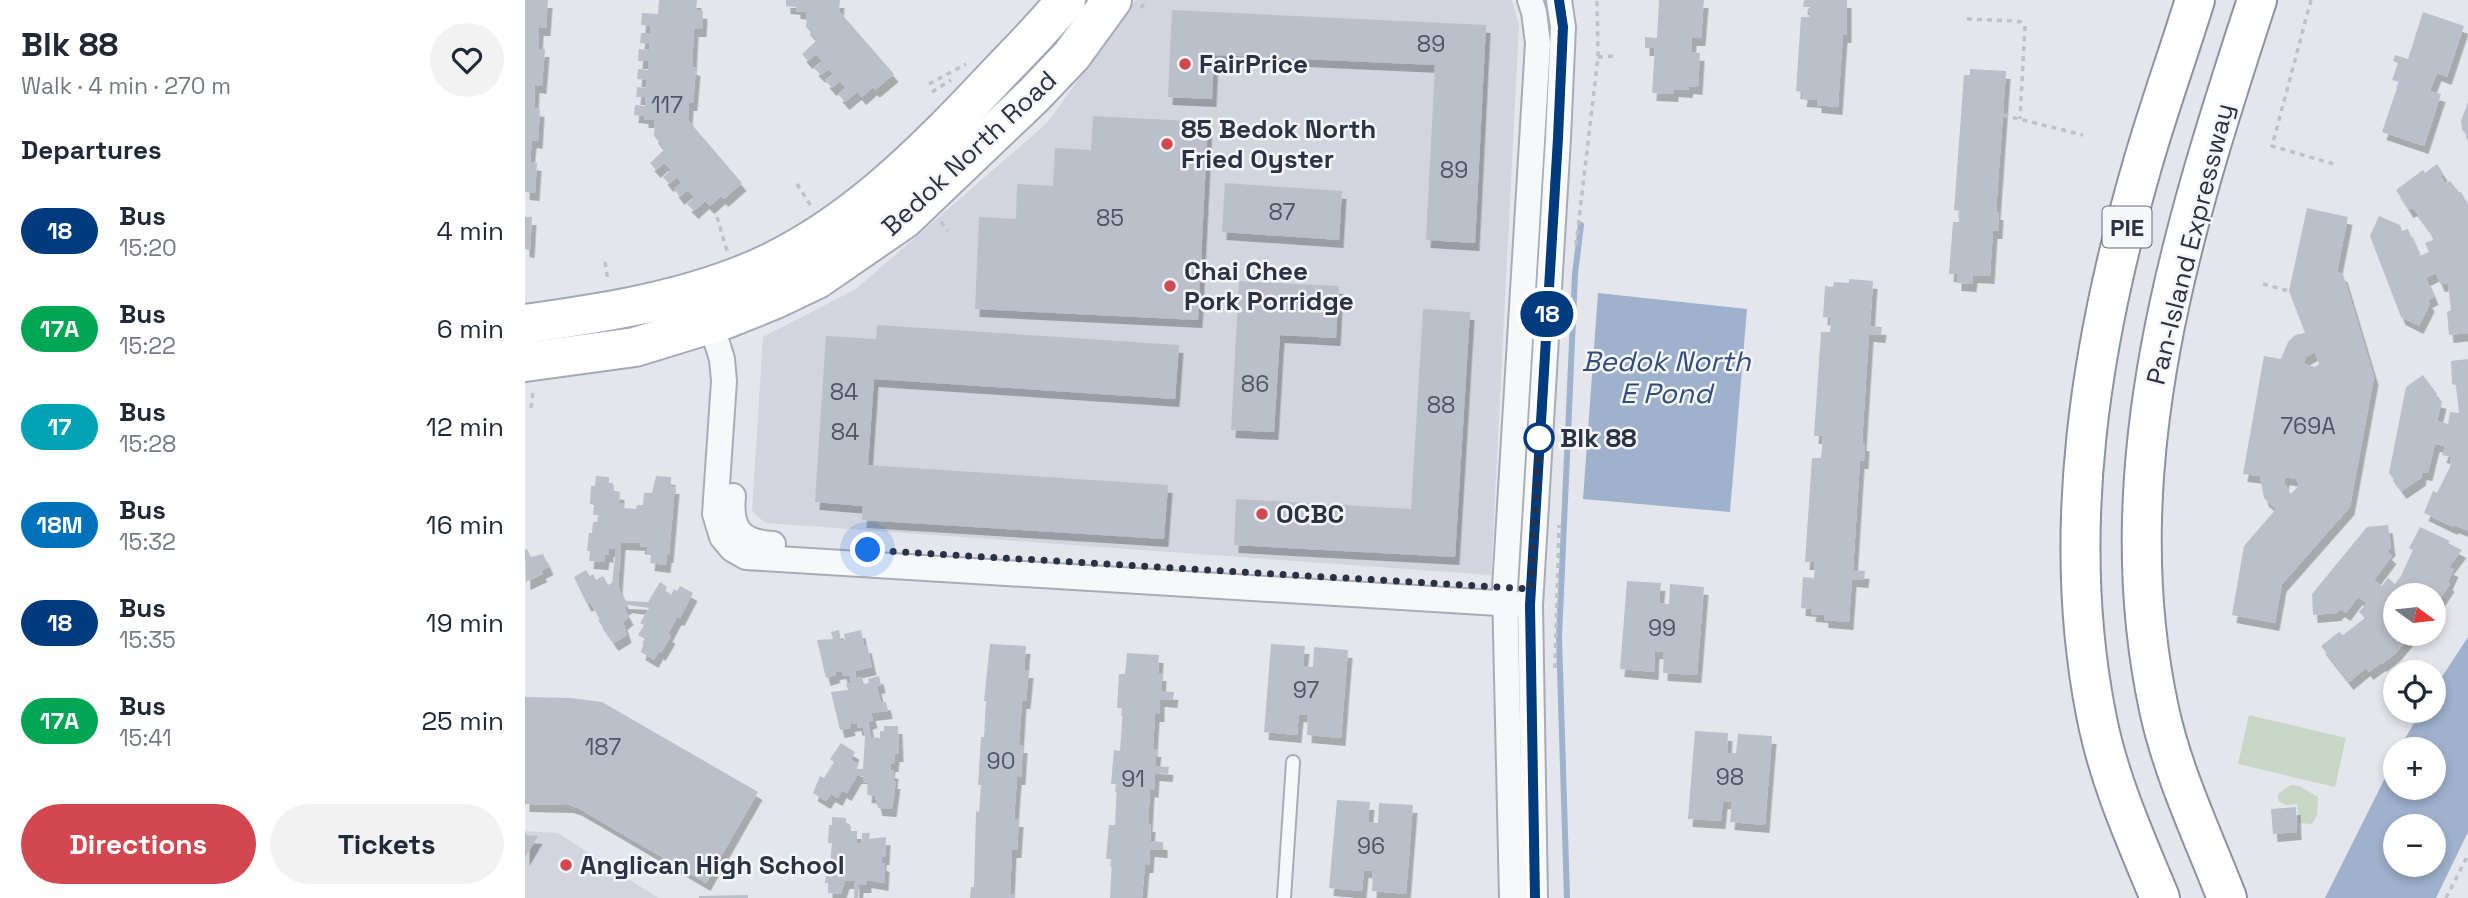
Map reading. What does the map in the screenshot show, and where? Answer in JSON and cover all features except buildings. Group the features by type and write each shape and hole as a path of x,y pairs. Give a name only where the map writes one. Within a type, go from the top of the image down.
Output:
{"main road":[{"name":"Bedok North Road","path":"525,324 624,308 726,281 774,261 826,230 880,191 964,111 1066,0"},
{"name":"Bedok North Road","path":"529,375 719,321 817,279 904,219 1072,55 1112,0"},
{"name":"PIE","path":"2159,898 2107,760 2096,714 2087,659 2082,597 2081,525 2084,459 2092,394 2115,273 2142,166 2195,0"},
{"name":"Pan-Island Expressway","path":"2227,898 2172,755 2149,657 2141,561 2142,480 2155,376 2172,294 2203,176 2257,0"},
{"path":"2203,176 2274,0"}],"street":[{"path":"1511,898 1505,596 1538,43 1530,0"},
{"path":"1535,898 1530,597 1558,138 1563,27 1559,0"},
{"path":"719,321 738,358 740,381 732,514 737,529 754,542 1530,597"}],"lane":[{"path":"1284,898 1293,762"}],"path":[{"path":"1574,258 1598,57 1597,0"},
{"path":"2311,0 2272,146 2337,166"},
{"path":"1967,19 2016,21 2025,26 2020,119"},
{"path":"1598,57 1615,56"},
{"path":"929,84 954,72 965,63"},
{"path":"2003,116 2083,135"},
{"path":"797,184 814,211"},
{"path":"717,217 728,255"},
{"path":"941,222 948,231"},
{"path":"2263,284 2289,291"},
{"path":"529,375 531,408"},
{"path":"1555,678 1559,515"},
{"path":"2446,898 2468,855"}],"shaded area":[{"path":"1136,0 1512,0 1519,25 1491,575 765,523 752,511 763,337 856,289 1047,123"},
{"name":"Anglican High School","path":"525,831 558,833 658,898 525,898"}],"green space":[{"path":"2249,715 2346,738 2335,787 2238,764"},
{"path":"2291,785 2299,786 2318,797 2317,815 2312,824 2299,823 2297,804 2286,805 2278,801 2278,794"}],"water":[{"name":"Bedok North E Pond","path":"1598,293 1747,309 1730,512 1583,499"},
{"path":"2468,637 2468,832 2436,898 2325,898 2383,782 2383,800 2446,800 2446,737 2406,737 2414,723 2446,723 2446,671"}],"waterway":[{"path":"1567,898 1559,637 1575,274 1581,225"}],"bus line":[{"name":"18","path":"1535,898 1530,605 1558,138 1563,27 1559,0"}],"place":[{"name":"FairPrice","path":"1185,64"},
{"name":"85 Bedok North Fried Oyster","path":"1167,144"},
{"name":"Chai Chee Pork Porridge","path":"1170,286"},
{"name":"Blk 88","path":"1539,438"},
{"name":"OCBC","path":"1262,514"},
{"name":"Anglican High School","path":"566,865"}],"route":[{"path":"868,550 1531,589 1540,427 1539,438"}]}
